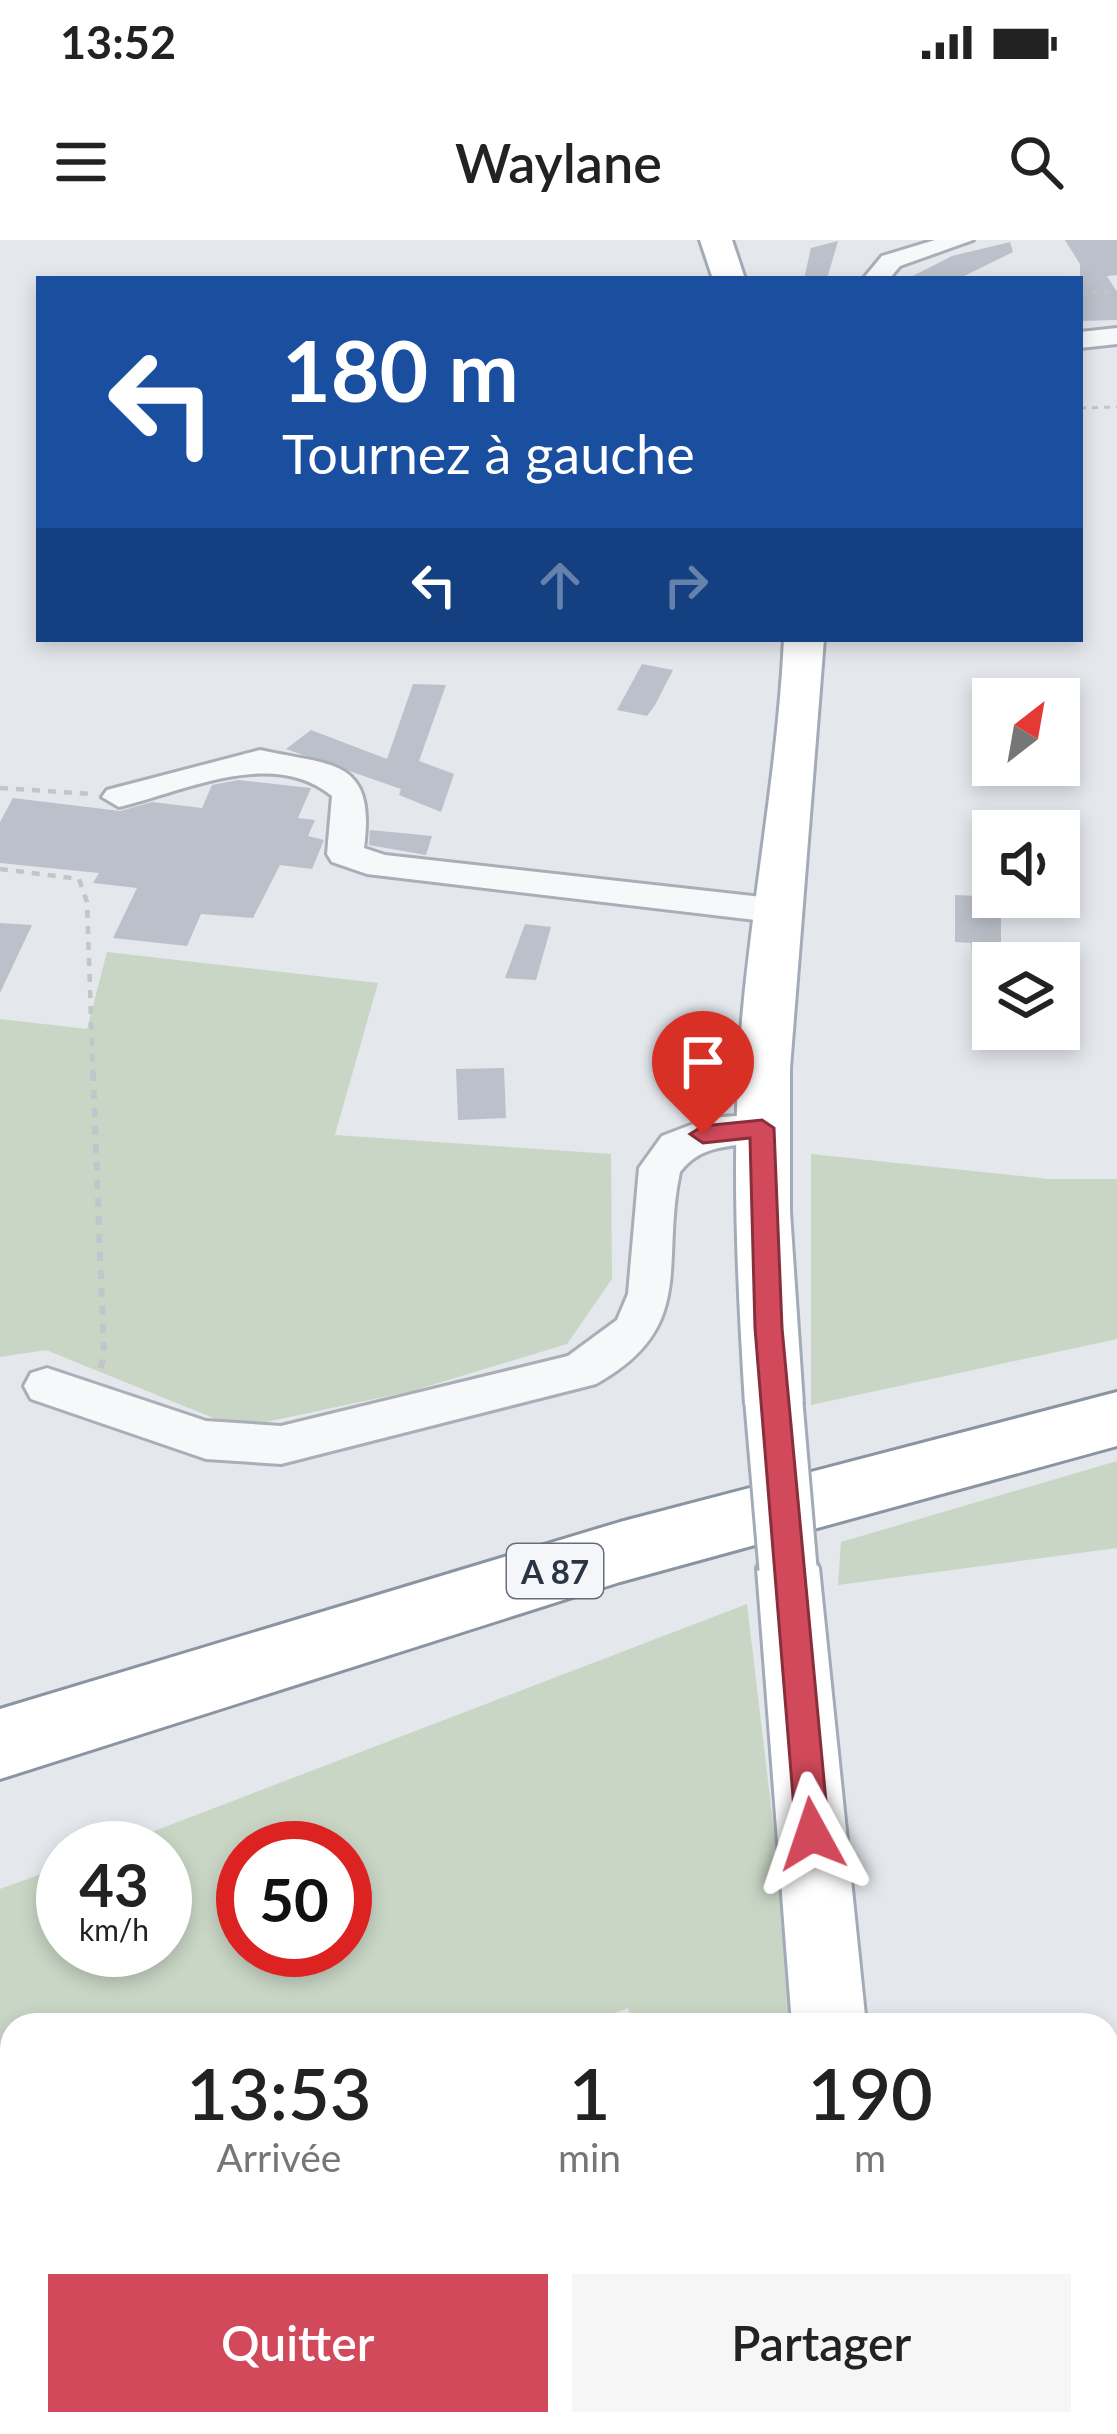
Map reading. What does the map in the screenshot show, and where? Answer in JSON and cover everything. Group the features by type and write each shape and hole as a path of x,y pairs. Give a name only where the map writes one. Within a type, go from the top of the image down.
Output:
{"highway":[{"name":"A 87","path":"0,1696 606,1512 1117,1379"},
{"name":"A 87","path":"0,1744 620,1552 1117,1419"}],"main road":[{"path":"716,240 728,276"},
{"path":"804,642 800,756 780,910 762,1128 774,1404 829,2013"}],"street":[{"path":"878,276 913,245 961,240"},
{"path":"1083,340 1117,335"},
{"path":"119,797 260,760 327,775 348,792 352,807 345,854 380,866 780,910"},
{"path":"68,1391 206,1440 281,1445 580,1370 604,1358 640,1323 648,1299 652,1192 668,1156 703,1134 762,1128"}],"path":[{"path":"1083,293 1117,292"},
{"path":"1083,408 1117,407"},
{"path":"0,788 119,797"},
{"path":"0,869 79,879 87,902 104,1354 68,1391"}],"green space":[{"path":"107,952 378,983 335,1135 611,1154 612,1279 567,1344 412,1391 238,1428 46,1350 0,1357 0,1019 87,1029"},
{"path":"811,1154 1048,1179 1117,1179 1117,1339 811,1405"},
{"path":"1117,1461 1117,1548 838,1585 841,1542"},
{"path":"747,1604 796,2013 630,2013 628,2008 615,2013 0,2013 0,1889 36,1876 36,1977 192,1977 192,1821 180,1821"}],"building":[{"path":"1065,240 1117,240 1117,275 1107,276 1117,292 1117,320 1083,321 1080,264"},
{"path":"838,241 828,276 805,276 811,248"},
{"path":"1010,242 1013,252 964,276 913,276 952,256"},
{"path":"642,664 673,670 647,716 617,710"},
{"path":"413,684 446,685 419,761 454,774 441,812 399,795 401,789 286,749 311,730 387,759"},
{"path":"238,780 311,788 298,818 315,820 308,836 324,840 312,869 280,865 253,918 201,914 187,946 113,938 137,888 93,883 99,873 0,863 0,822 13,798 120,811 152,802 202,808 212,785"},
{"path":"370,830 432,836 426,855 369,845"},
{"path":"955,895 972,896 972,918 1001,918 1001,942 972,942 972,957 971,943 955,942"},
{"path":"0,923 32,925 0,993"},
{"path":"525,924 551,927 536,980 505,978"},
{"path":"504,1068 506,1118 458,1120 456,1069"}],"route":[{"path":"703,1134 762,1128 768,1328 812,1834"}]}
